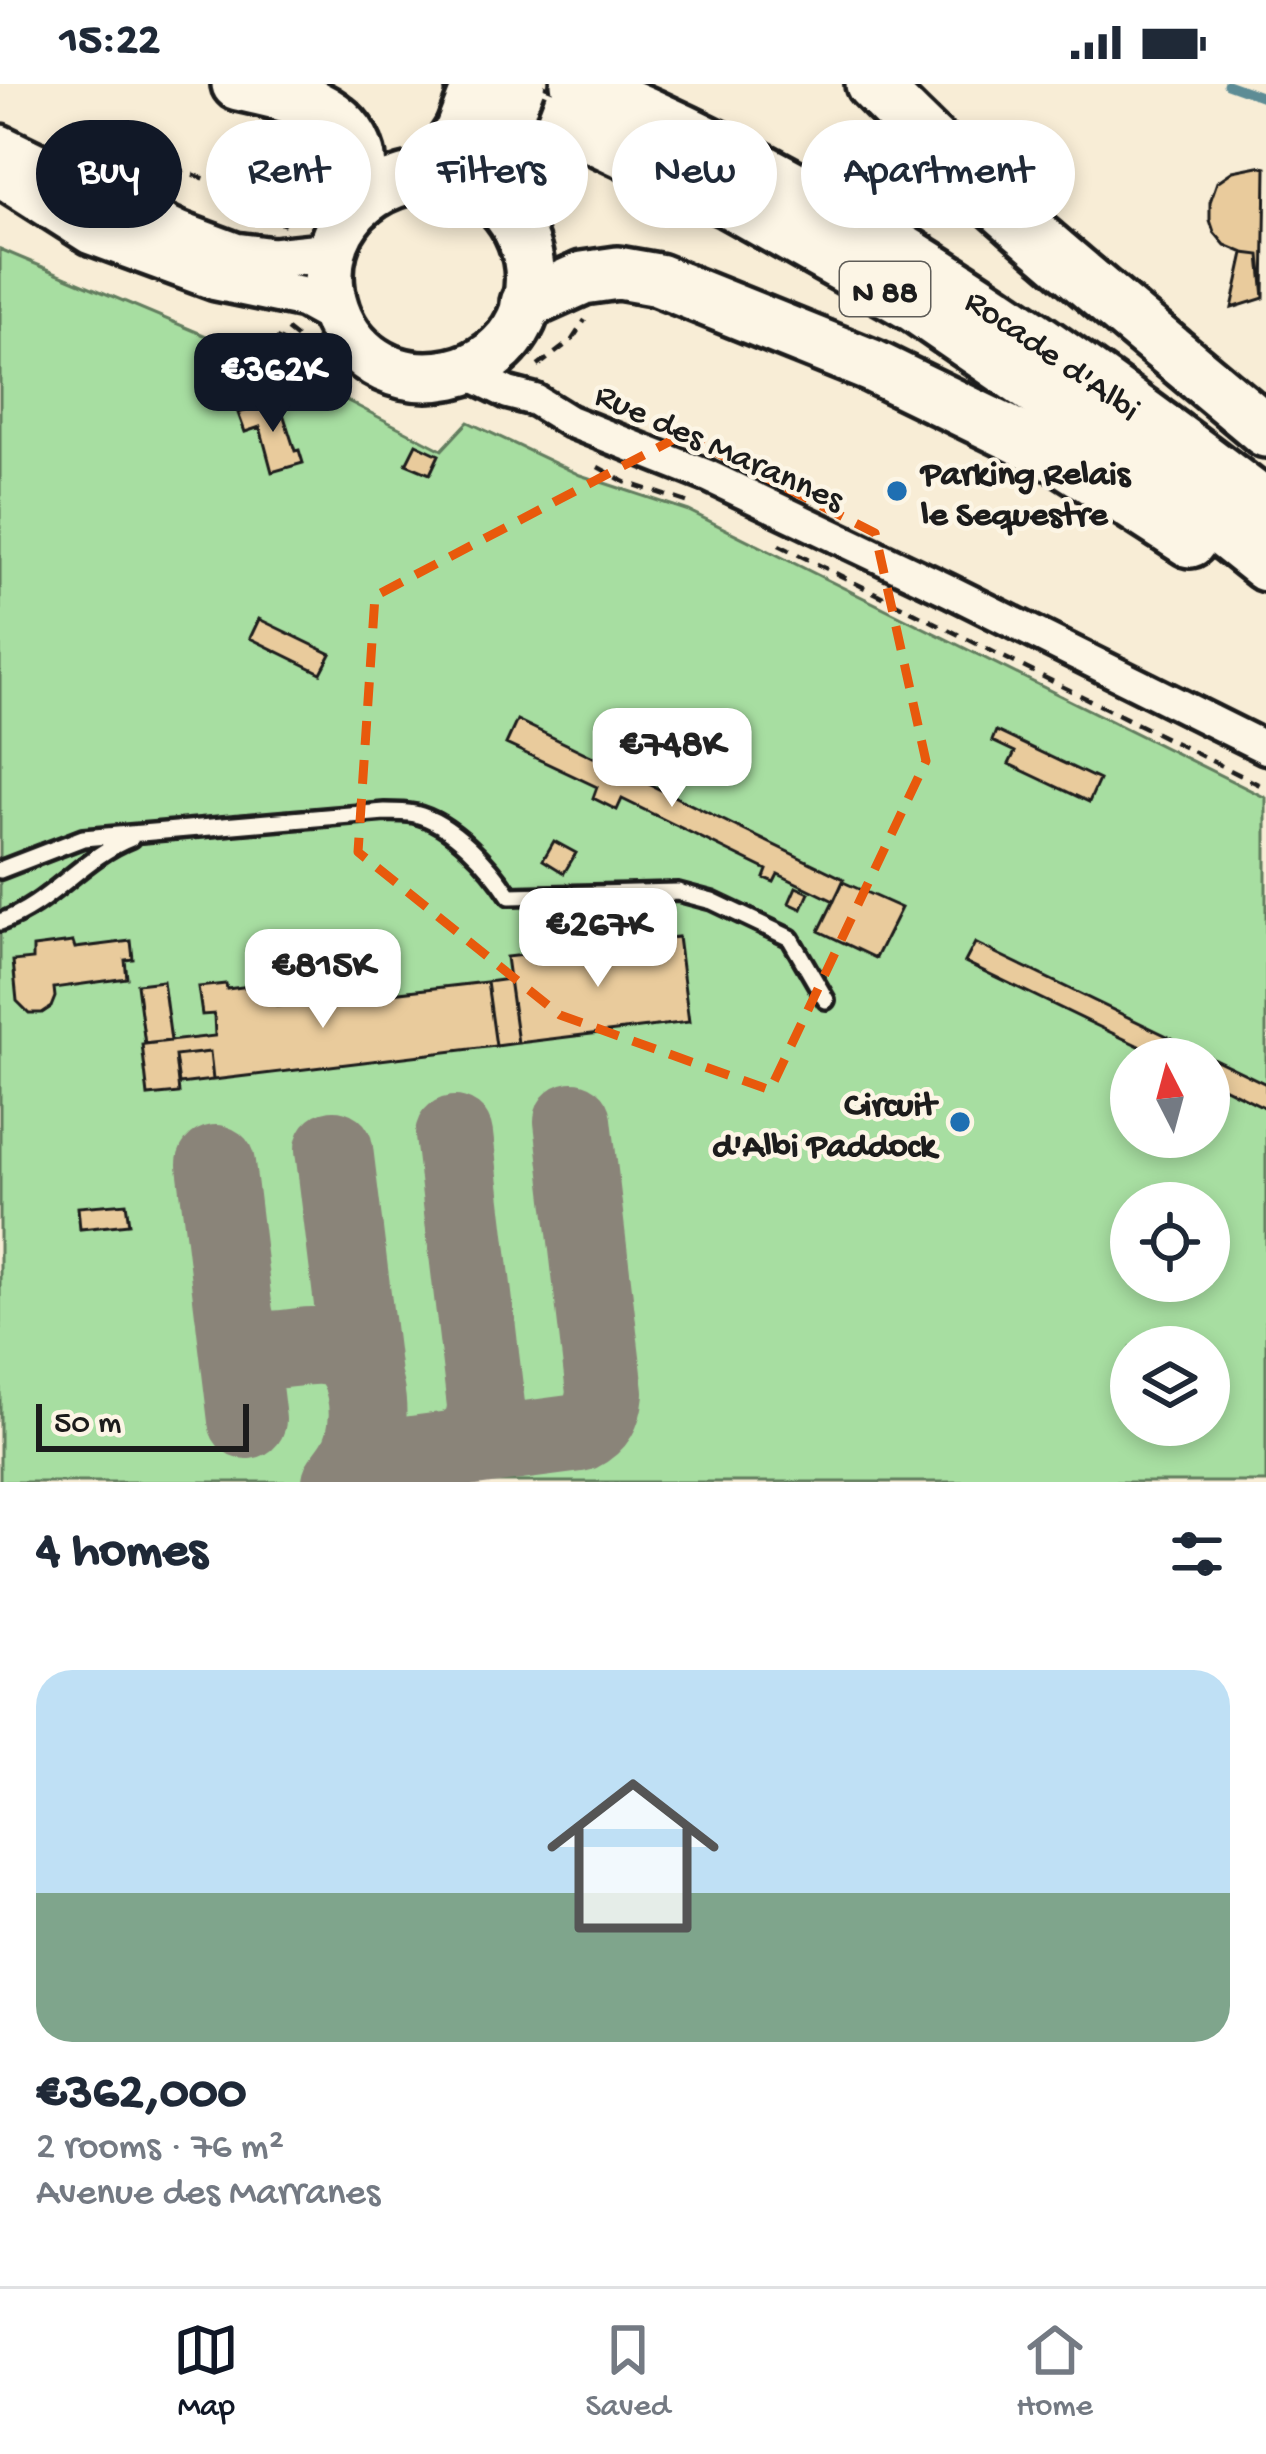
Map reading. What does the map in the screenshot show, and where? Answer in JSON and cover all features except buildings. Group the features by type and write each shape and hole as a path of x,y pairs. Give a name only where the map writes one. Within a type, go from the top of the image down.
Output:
{"highway":[{"path":"238,84 284,94 326,111 334,120"},
{"name":"Rocade d'Albi","path":"577,84 714,145 935,269 1078,366 1266,507"},
{"path":"872,84 1028,231 1266,431"},
{"name":"Rocade d'Albi","path":"473,119 566,124 730,202 915,306 1103,436 1266,565"},
{"path":"517,322 584,278 618,273 658,280 872,366 1060,458 1266,590"}],"main road":[{"path":"473,119 478,84"},
{"path":"473,119 520,84"},
{"path":"340,228 331,252 328,284 335,315 351,341 374,361 402,374 433,377 463,371 488,359 517,322 531,274 518,228"}],"street":[{"path":"0,145 179,232 235,253 273,258 331,252"},
{"path":"0,176 91,234 216,280 304,298 335,315"},
{"path":"517,322 535,400"},
{"name":"Rue des Marannes","path":"463,371 535,400 569,422 708,476 1266,748"}],"lane":[{"path":"0,870 82,838 385,812 418,814 474,851 510,896 678,892 712,901 790,938 826,1000"},
{"path":"0,922 18,916 100,852 145,832"}],"path":[{"path":"588,460 625,482 704,508"},
{"path":"767,539 1266,788"}],"highlighted area":[{"path":"682,435 875,533 926,761 770,1090 560,1015 358,852 375,596"}],"green space":[{"path":"0,249 292,372 442,450 468,422 580,475 689,511 1266,798 1266,1482 0,1482"}],"waterway":[{"path":"1227,84 1266,98"}],"taxiway":[{"path":"344,1482 406,1456 579,1433 598,1417 605,1392 573,1121"},
{"path":"454,1135 486,1405 479,1431 458,1448"},
{"path":"334,1149 362,1376"},
{"path":"216,1164 240,1332 262,1348 336,1349 361,1376 366,1430 360,1453 341,1482"},
{"path":"235,1321 247,1420"}],"place":[{"name":"Parking Relais le Sequestre","path":"897,491"},
{"name":"Circuit d'Albi Paddock","path":"960,1122"}]}
